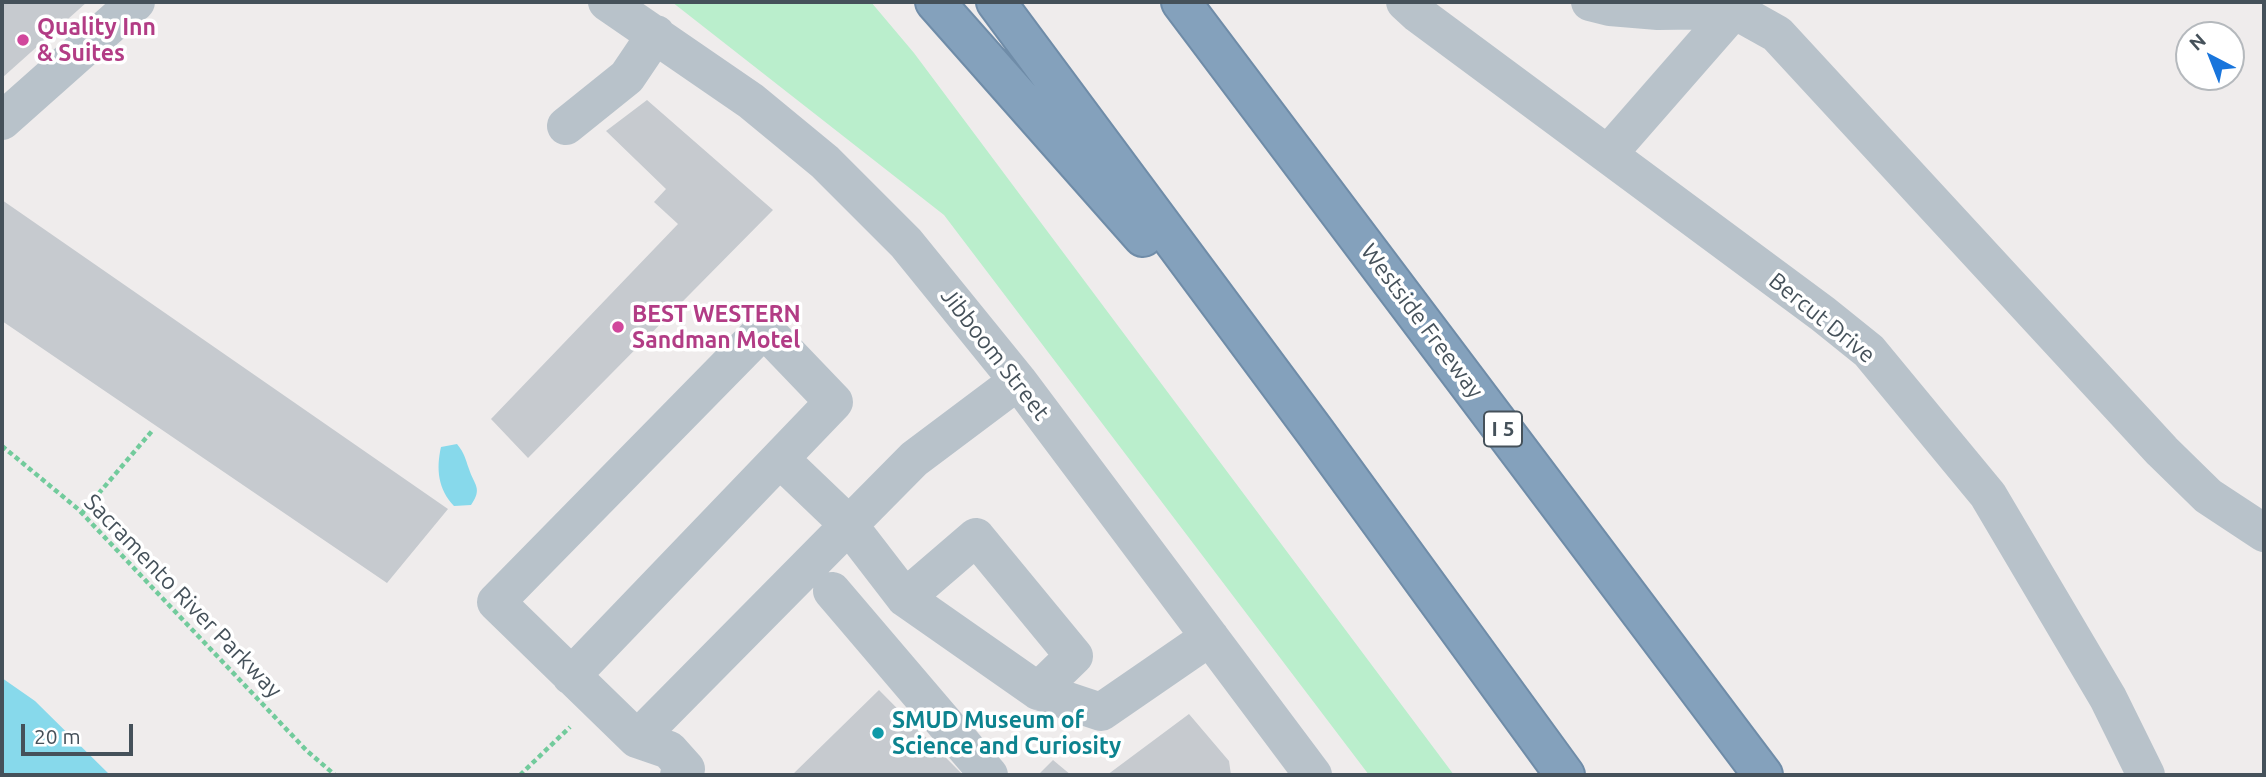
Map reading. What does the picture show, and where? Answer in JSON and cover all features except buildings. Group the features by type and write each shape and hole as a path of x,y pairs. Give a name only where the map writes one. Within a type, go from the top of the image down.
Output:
{"highway":[{"path":"935,2 1316,433"},
{"path":"996,2 1316,433 1565,775"},
{"name":"Westside Freeway","path":"1181,2 1763,775"},
{"path":"1194,2 1242,83"}],"street":[{"path":"2,121 136,2"},
{"name":"Jibboom Street","path":"607,2 751,101 825,162 906,243 1018,381 1313,775"},
{"name":"Bercut Drive","path":"1405,2 1869,351 1988,495 2108,698 2146,775"},
{"path":"1590,2 1610,7 1737,6 1777,34 2180,469 2208,496 2264,533"},
{"path":"1608,154 1737,6"},
{"path":"566,126 627,77 656,34"},
{"path":"584,688 780,459 834,402 764,329 496,602 584,688 637,739 669,750 686,769 679,775"},
{"path":"637,739 914,458 1018,381"},
{"path":"780,459 848,524 905,598 1038,691 1101,712 1210,637"},
{"path":"905,598 976,537 1074,656 1038,691"},
{"path":"831,591 989,775"}],"path":[{"path":"82,513 152,431"},
{"name":"Sacramento River Parkway","path":"2,446 82,513 307,751 335,775"},
{"path":"520,775 584,688"}],"green space":[{"path":"672,2 871,2 914,53 1454,775 1369,775 944,215"}],"water":[{"path":"457,444 477,490 471,505 454,506 445,493 440,478 441,447"},
{"path":"2,678 35,701 110,775 2,775"}],"place":[{"name":"Quality Inn & Suites","path":"23,40"},
{"name":"BEST WESTERN Sandman Motel","path":"618,327"},
{"name":"SMUD Museum of Science and Curiosity","path":"878,733"}]}
